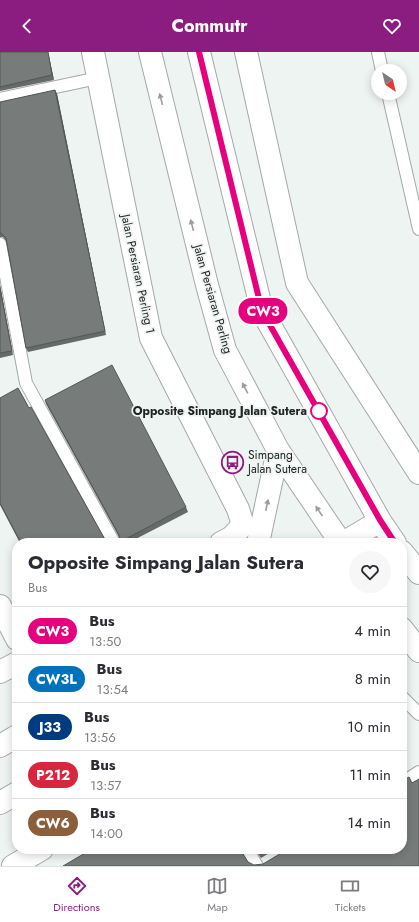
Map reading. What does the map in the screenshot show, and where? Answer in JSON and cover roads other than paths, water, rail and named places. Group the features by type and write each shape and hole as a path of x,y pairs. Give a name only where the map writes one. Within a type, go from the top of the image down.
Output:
{"main road":[{"name":"Jalan Persiaran Perling 1","path":"93,52 151,338 238,509 243,525 230,538"},
{"name":"Jalan Persiaran Perling","path":"150,52 207,286 226,350 278,450 339,538"},
{"path":"199,52 262,311 380,520 393,538"},
{"path":"246,52 297,282 419,473"},
{"path":"259,538 278,450"},
{"path":"350,538 380,520"},
{"path":"0,606 12,629"},
{"path":"407,636 419,652"},
{"path":"407,651 419,656"},
{"path":"0,672 12,666"},
{"path":"0,746 12,739"},
{"path":"0,803 12,796"},
{"path":"13,866 33,854"}],"lane":[{"path":"378,52 381,64"},
{"path":"0,99 98,78"},
{"path":"390,100 419,229"},
{"path":"0,244 26,383 111,538"},
{"path":"407,702 419,714"},
{"path":"407,779 419,772"},
{"path":"252,854 262,865"}],"place":[{"name":"Opposite Simpang Jalan Sutera","path":"319,411"},
{"name":"Simpang Jalan Sutera","path":"232,462"}]}
